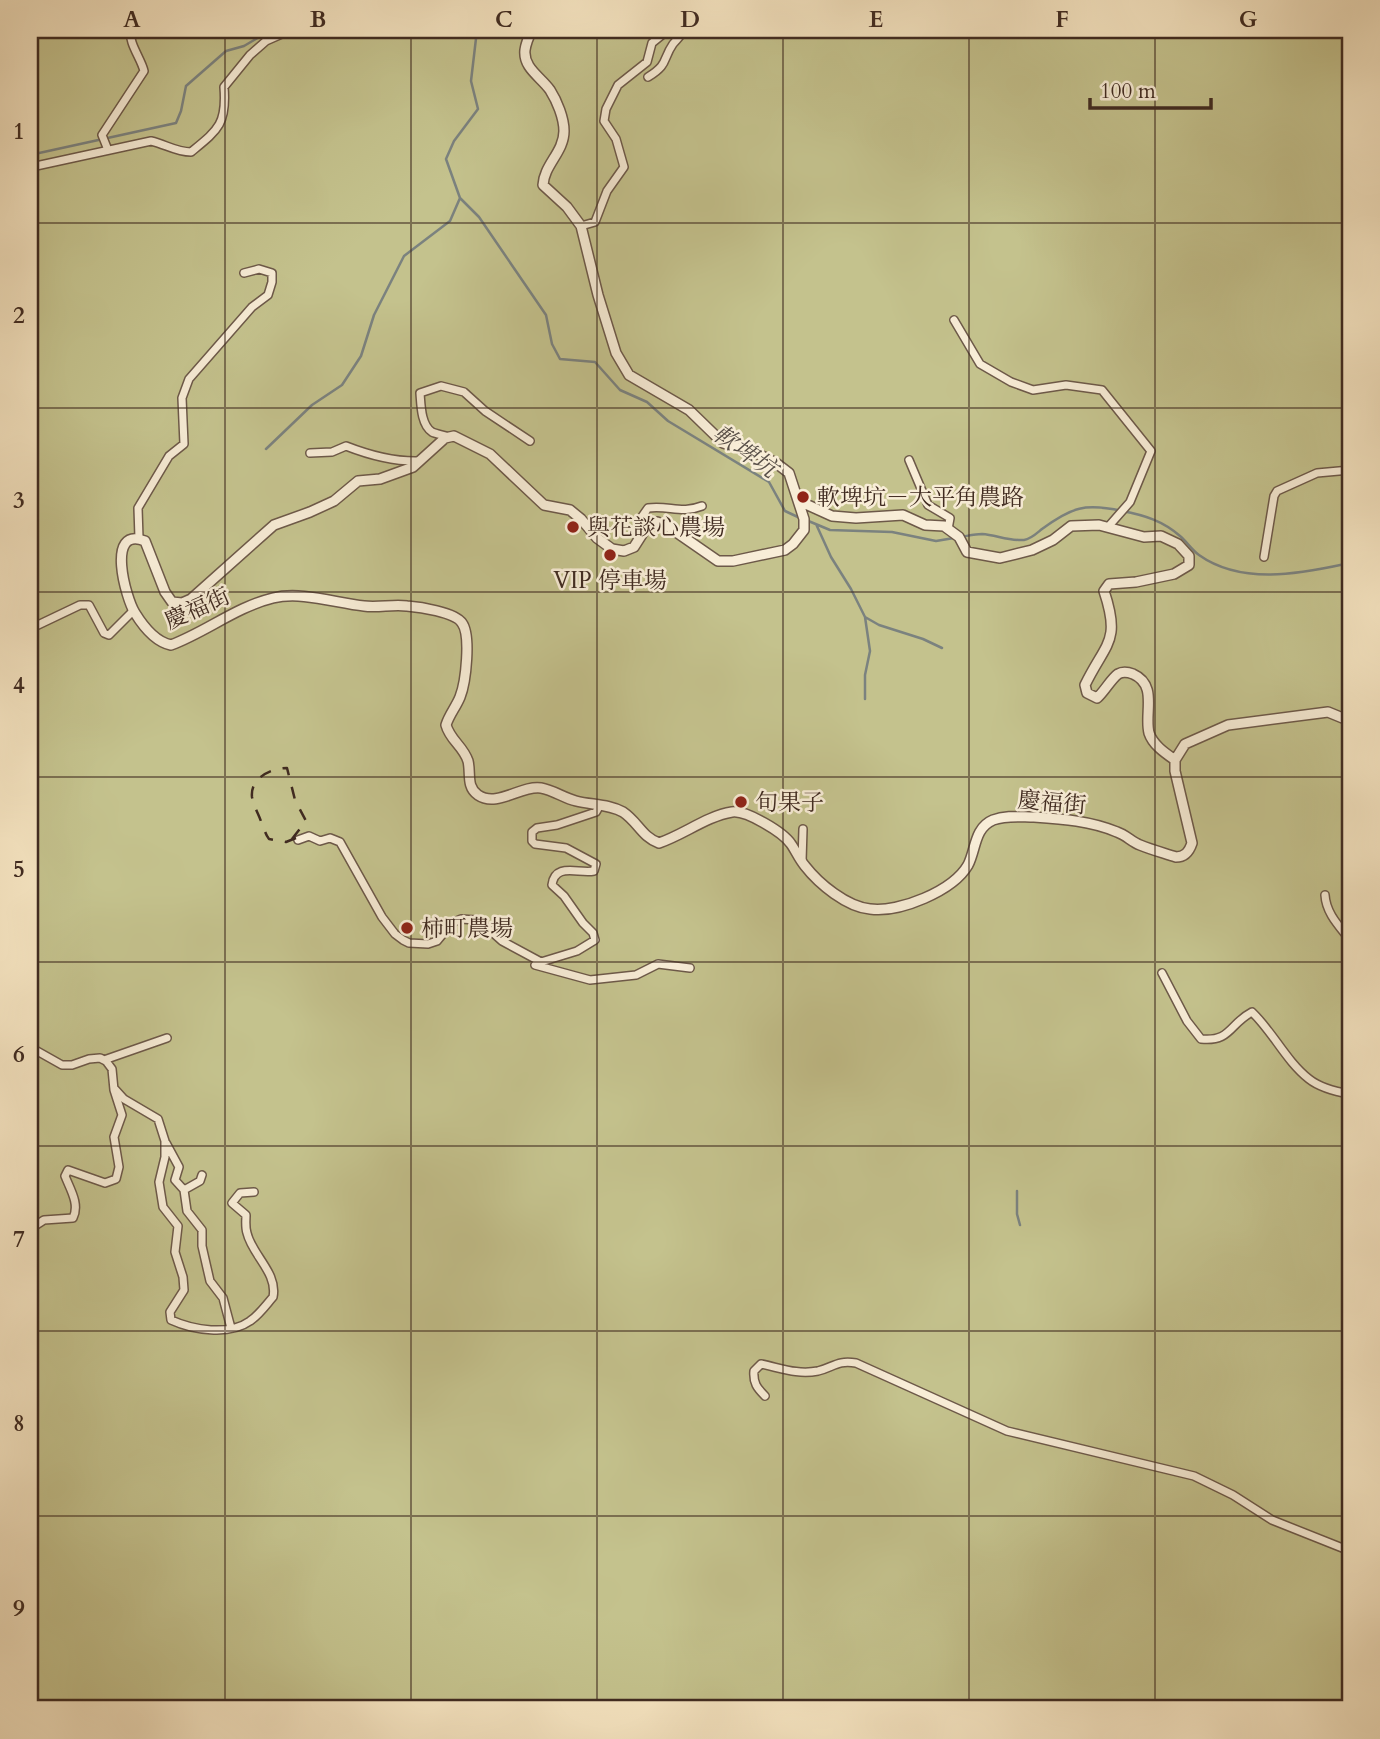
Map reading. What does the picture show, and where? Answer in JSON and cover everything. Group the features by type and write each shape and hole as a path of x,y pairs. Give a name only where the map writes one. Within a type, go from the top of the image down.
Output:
{"street":[{"path":"107,147 102,135 144,71 130,37 131,30"},
{"path":"30,169 107,147 151,141 163,143 179,152 191,152 219,129 225,106 224,87 250,55 266,41 291,30"},
{"path":"530,441 485,411 464,391 441,386 420,393 425,424 432,432 454,436 490,454 544,505 570,510 597,538 612,549 624,551 634,547 648,525 657,522 666,525 718,561 733,561 785,550 804,530 799,501 789,473 756,453 723,443 689,410 629,375 616,353 582,226 567,207 543,185 545,173 561,147 564,130 559,108 550,90 535,75 525,58 532,30"},
{"path":"582,226 595,222 607,191 624,167 616,139 604,121 606,109 618,85 647,62 652,43 668,30"},
{"path":"648,77 659,70 668,59 670,48 684,30"},
{"path":"139,538 138,508 169,456 184,444 182,398 189,379 252,307 268,296 272,273 259,269 244,273"},
{"path":"954,320 980,364 1011,382 1033,390 1066,385 1102,390 1151,451 1130,502 1108,527"},
{"name":"慶福街","path":"448,437 438,442 420,461 400,473 380,479 358,481 334,501 274,524 191,599 182,603 172,602 164,592 145,541 139,538 128,541 120,552 133,611 156,638 171,645 242,609 275,597 318,598 366,607 404,605 457,618 463,624 466,635 466,674 460,697 446,725 449,735 462,747 469,763 470,784 476,794 485,799 502,798 527,789 541,788 576,801 620,810 632,818 647,838 659,843 730,812 748,815 791,843 814,877 840,897 871,910 919,901 939,892 954,881 968,865 982,828 991,820 1011,816 1073,819 1119,832 1139,845 1181,857 1189,851 1192,843 1175,760"},
{"path":"310,453 332,452 346,446 405,462 420,461"},
{"path":"909,460 928,505 950,518 946,528"},
{"path":"1264,557 1277,491 1317,473 1350,470"},
{"path":"799,501 832,516 856,518 903,515 925,525 946,528 959,537 967,552 1000,558 1032,550 1053,540 1071,526 1099,525 1143,537 1161,536 1178,544 1189,556 1189,565 1174,574 1136,582 1109,584 1104,591 1113,620 1112,639 1085,685 1087,693 1097,698 1117,674 1125,671 1137,676 1146,683 1150,736 1162,751 1175,760 1185,744 1228,726 1328,712 1350,721"},
{"path":"643,533 641,518 648,508 662,506 690,511 702,506"},
{"path":"30,622 38,625 80,605 89,605 104,633 109,635 133,611"},
{"path":"298,840 309,836 320,841 330,838 340,842 383,917 395,933 409,943 428,944 437,941 452,923 461,919 475,920 483,923 502,941 541,962 576,951 595,940 593,933 552,885 552,881 555,876 568,869 594,871 596,864 566,848 535,844 531,837 532,832 537,828 596,812 600,805"},
{"path":"802,861 803,829"},
{"path":"1325,895 1332,918 1350,940"},
{"path":"529,957 531,964 590,980 636,975 658,964 690,968"},
{"path":"1162,972 1187,1021 1201,1039 1213,1040 1228,1035 1240,1018 1252,1012 1310,1080 1350,1094"},
{"path":"30,1047 62,1065 72,1065 89,1059 104,1060 167,1038"},
{"path":"30,1229 44,1220 73,1218 76,1213 75,1200 65,1176 68,1170 105,1183 116,1179 119,1167 114,1137 122,1115 112,1069 104,1060"},
{"path":"114,1088 124,1099 158,1119 165,1141 179,1167 175,1180 184,1190 187,1211 202,1230 202,1246 210,1281 223,1298 231,1328"},
{"path":"165,1141 165,1157 159,1182 163,1207 178,1226 175,1252 184,1290 170,1312 171,1320 181,1325 212,1330 231,1328 248,1323 268,1303 274,1291 271,1276 255,1252 247,1233 246,1215 232,1203 240,1194 254,1192"},
{"path":"184,1190 200,1181 202,1175"},
{"path":"765,1395 756,1387 753,1377 754,1371 761,1364 795,1373 819,1371 842,1361 856,1363 1007,1431 1194,1476 1233,1494 1272,1520 1350,1551"}],"shaded area":[{"path":"30,30 1350,30 1350,1709 30,1709"}],"waterway":[{"path":"30,155 176,123 186,86 226,51 244,46 271,30"},
{"name":"軟埤坑","path":"477,30 471,81 478,109 454,141 446,159 460,198 479,217 546,315 552,344 560,359 595,362 620,390 647,402 668,421 769,482 785,511 800,518"},
{"path":"266,449 312,405 342,385 361,356 374,315 404,256 450,221 460,198"},
{"name":"軟埤坑","path":"960,537 982,534 1024,540 1071,512 1098,507 1153,519 1174,531 1199,555 1233,570 1270,574 1309,571 1345,564 1350,567"},
{"name":"軟埤坑","path":"806,520 830,530 892,532 936,541 954,538"},
{"path":"816,524 831,557 865,617 879,625 942,648"},
{"path":"865,617 870,651 865,675 865,699"},
{"path":"1017,1191 1020,1225"}],"railway":[{"path":"292,839 306,821 295,800 287,768 274,770 263,775 254,784 254,804 269,839 286,842 296,838"}],"place":[{"name":"軟埤坑－大平角農路","path":"803,497"},
{"name":"與花談心農場","path":"573,527"},
{"name":"VIP 停車場","path":"610,555"},
{"name":"旬果子","path":"741,802"},
{"name":"柿町農場","path":"407,928"}]}
